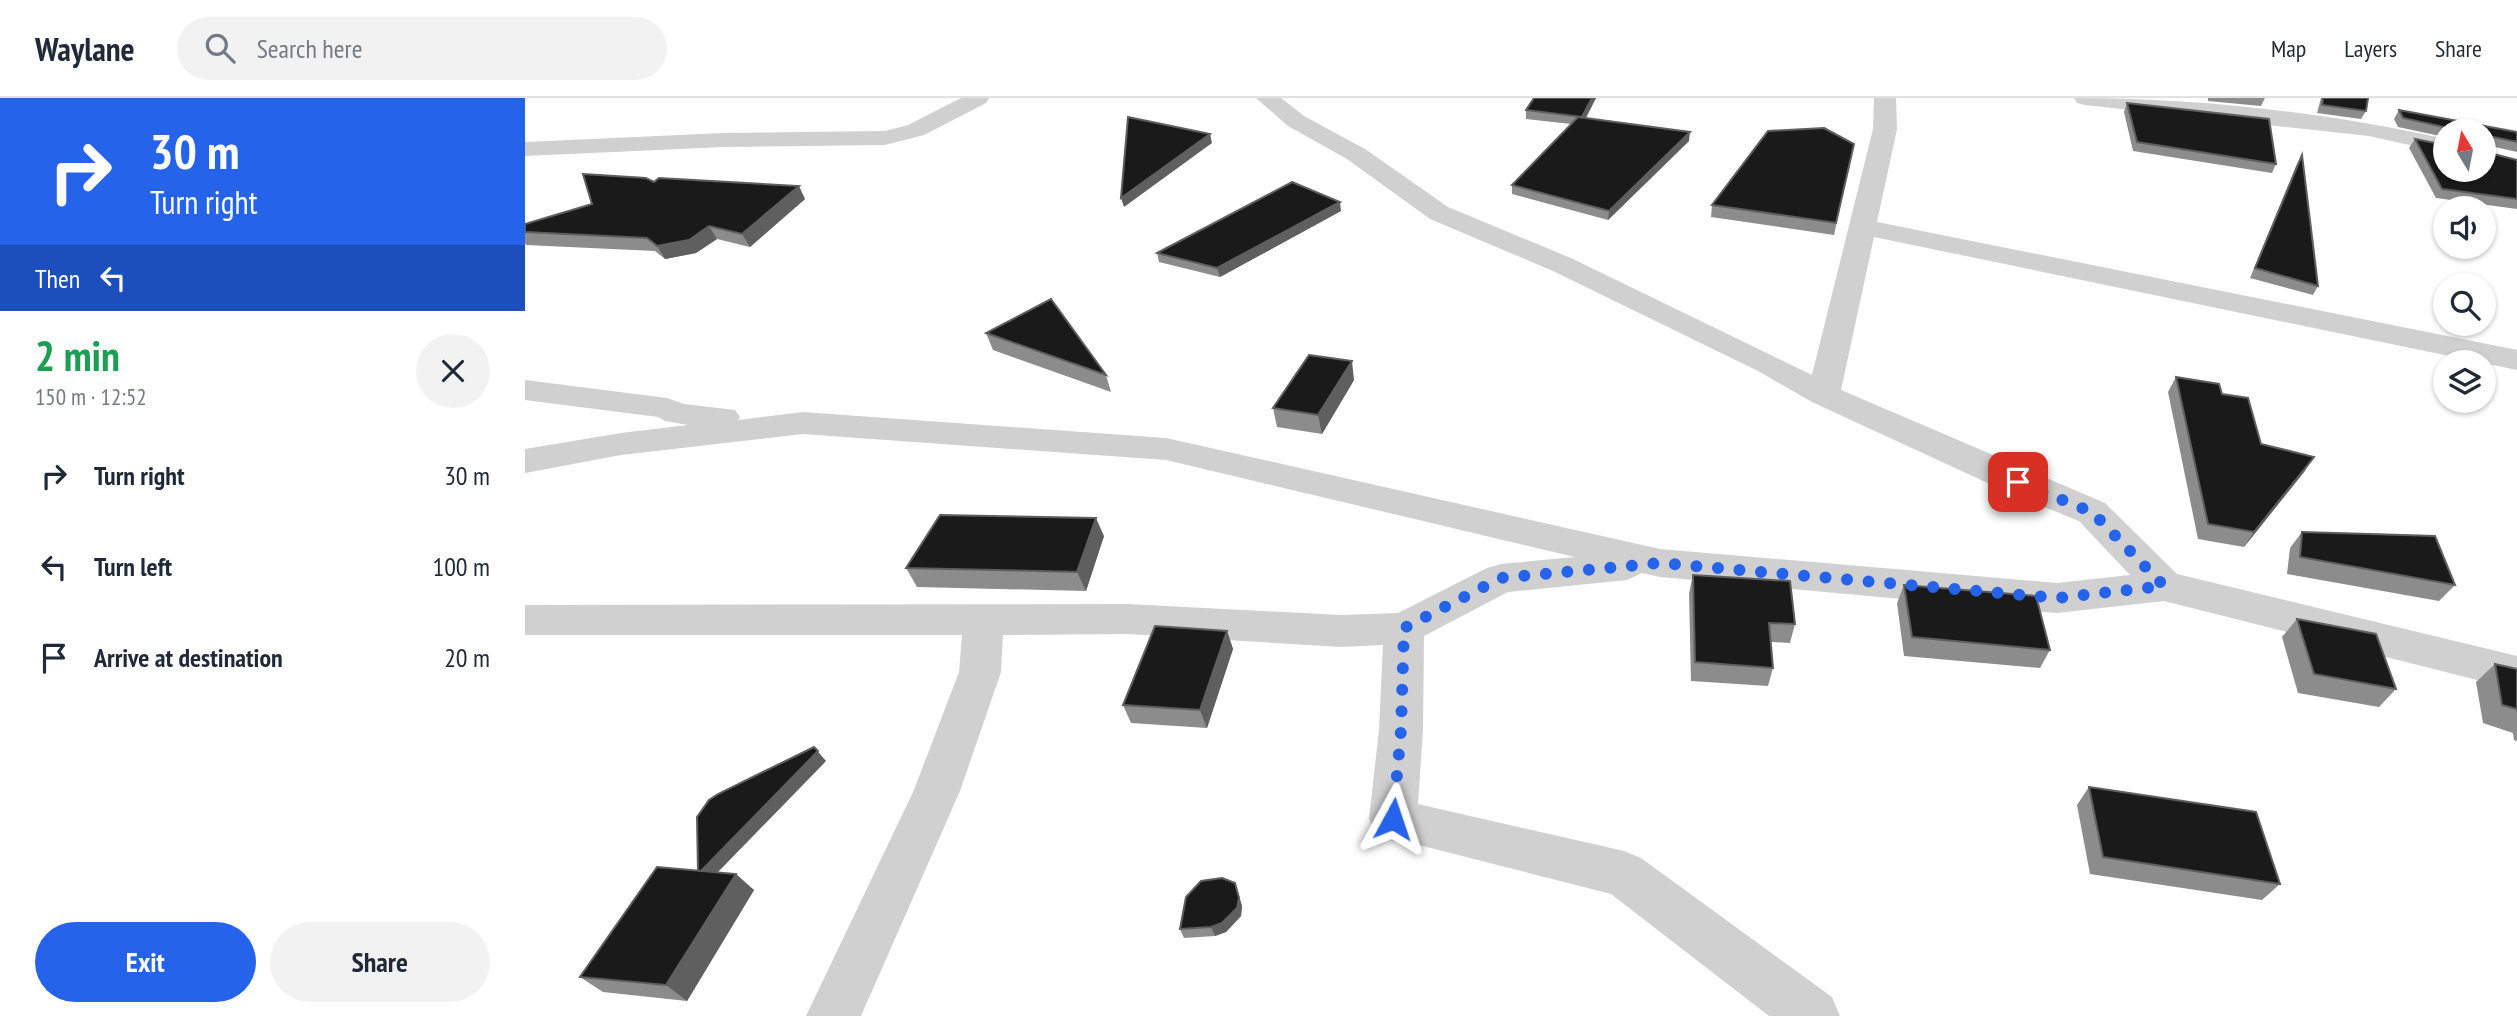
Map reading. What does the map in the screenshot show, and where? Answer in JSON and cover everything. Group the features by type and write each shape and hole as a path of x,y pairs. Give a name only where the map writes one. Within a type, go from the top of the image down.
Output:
{"street":[{"path":"525,149 724,140 885,138 916,131 978,98"},
{"path":"1267,98 1296,121 1356,154 1439,213 1563,265 1769,364 1824,395 2092,512 2164,586"},
{"path":"1824,395 1885,129 1885,98"},
{"path":"2085,98 2369,129 2433,143"},
{"path":"1863,227 2517,360"},
{"path":"525,390 667,408 677,414 1166,449 1660,563 2057,598 2164,586 2517,673"},
{"path":"525,461 621,444 803,423"},
{"path":"525,620 984,619 1196,621 1341,631 1404,628 1501,578 1660,563"},
{"path":"833,1016 937,791 980,672 984,619"},
{"path":"1404,628 1401,730 1393,819 1624,874 1814,1016"}],"building":[{"path":"1534,98 1592,98 1582,117 1526,110"},
{"path":"2323,98 2368,98 2366,111 2322,105"},
{"path":"2127,103 2269,119 2276,164 2137,142"},
{"path":"2399,110 2447,119 2433,119 2433,125 2403,118"},
{"path":"1128,117 1210,134 1121,198"},
{"path":"1578,117 1690,132 1609,211 1512,185"},
{"path":"1824,128 1854,144 1836,223 1712,205 1768,131"},
{"path":"2496,128 2517,132 2517,142 2496,138"},
{"path":"2415,139 2433,143 2433,172"},
{"path":"2302,155 2318,286 2255,268"},
{"path":"2496,155 2517,160 2517,199 2442,189 2438,182 2496,182"},
{"path":"583,174 646,178 654,182 659,178 799,186 742,234 709,226 689,240 657,246 647,238 525,232 525,224 592,204"},
{"path":"1292,182 1340,202 1217,268 1157,253"},
{"path":"1051,299 1106,375 986,333"},
{"path":"1309,355 1352,361 1318,415 1273,408"},
{"path":"2176,377 2219,384 2222,394 2248,398 2261,444 2314,457 2254,532 2208,524"},
{"path":"940,515 1096,518 1077,572 906,568"},
{"path":"2302,532 2435,536 2455,585 2300,557"},
{"path":"1693,575 1790,581 1795,624 1769,623 1773,668 1695,662"},
{"path":"1904,585 2036,596 2050,650 1912,637"},
{"path":"2297,619 2376,634 2396,689 2314,674"},
{"path":"1155,626 1227,631 1200,710 1123,705"},
{"path":"2495,664 2517,669 2517,709 2502,705"},
{"path":"814,747 818,751 701,871 698,871 697,817 709,800"},
{"path":"2089,787 2256,812 2280,884 2103,857"},
{"path":"657,867 736,874 666,985 580,977"},
{"path":"1222,878 1235,883 1239,898 1237,908 1222,923 1211,927 1180,929 1186,897 1201,881"}],"route":[{"path":"1393,819 1401,730 1404,628 1501,578 1660,563 2057,598 2164,586 2092,512 2018,482"}]}
